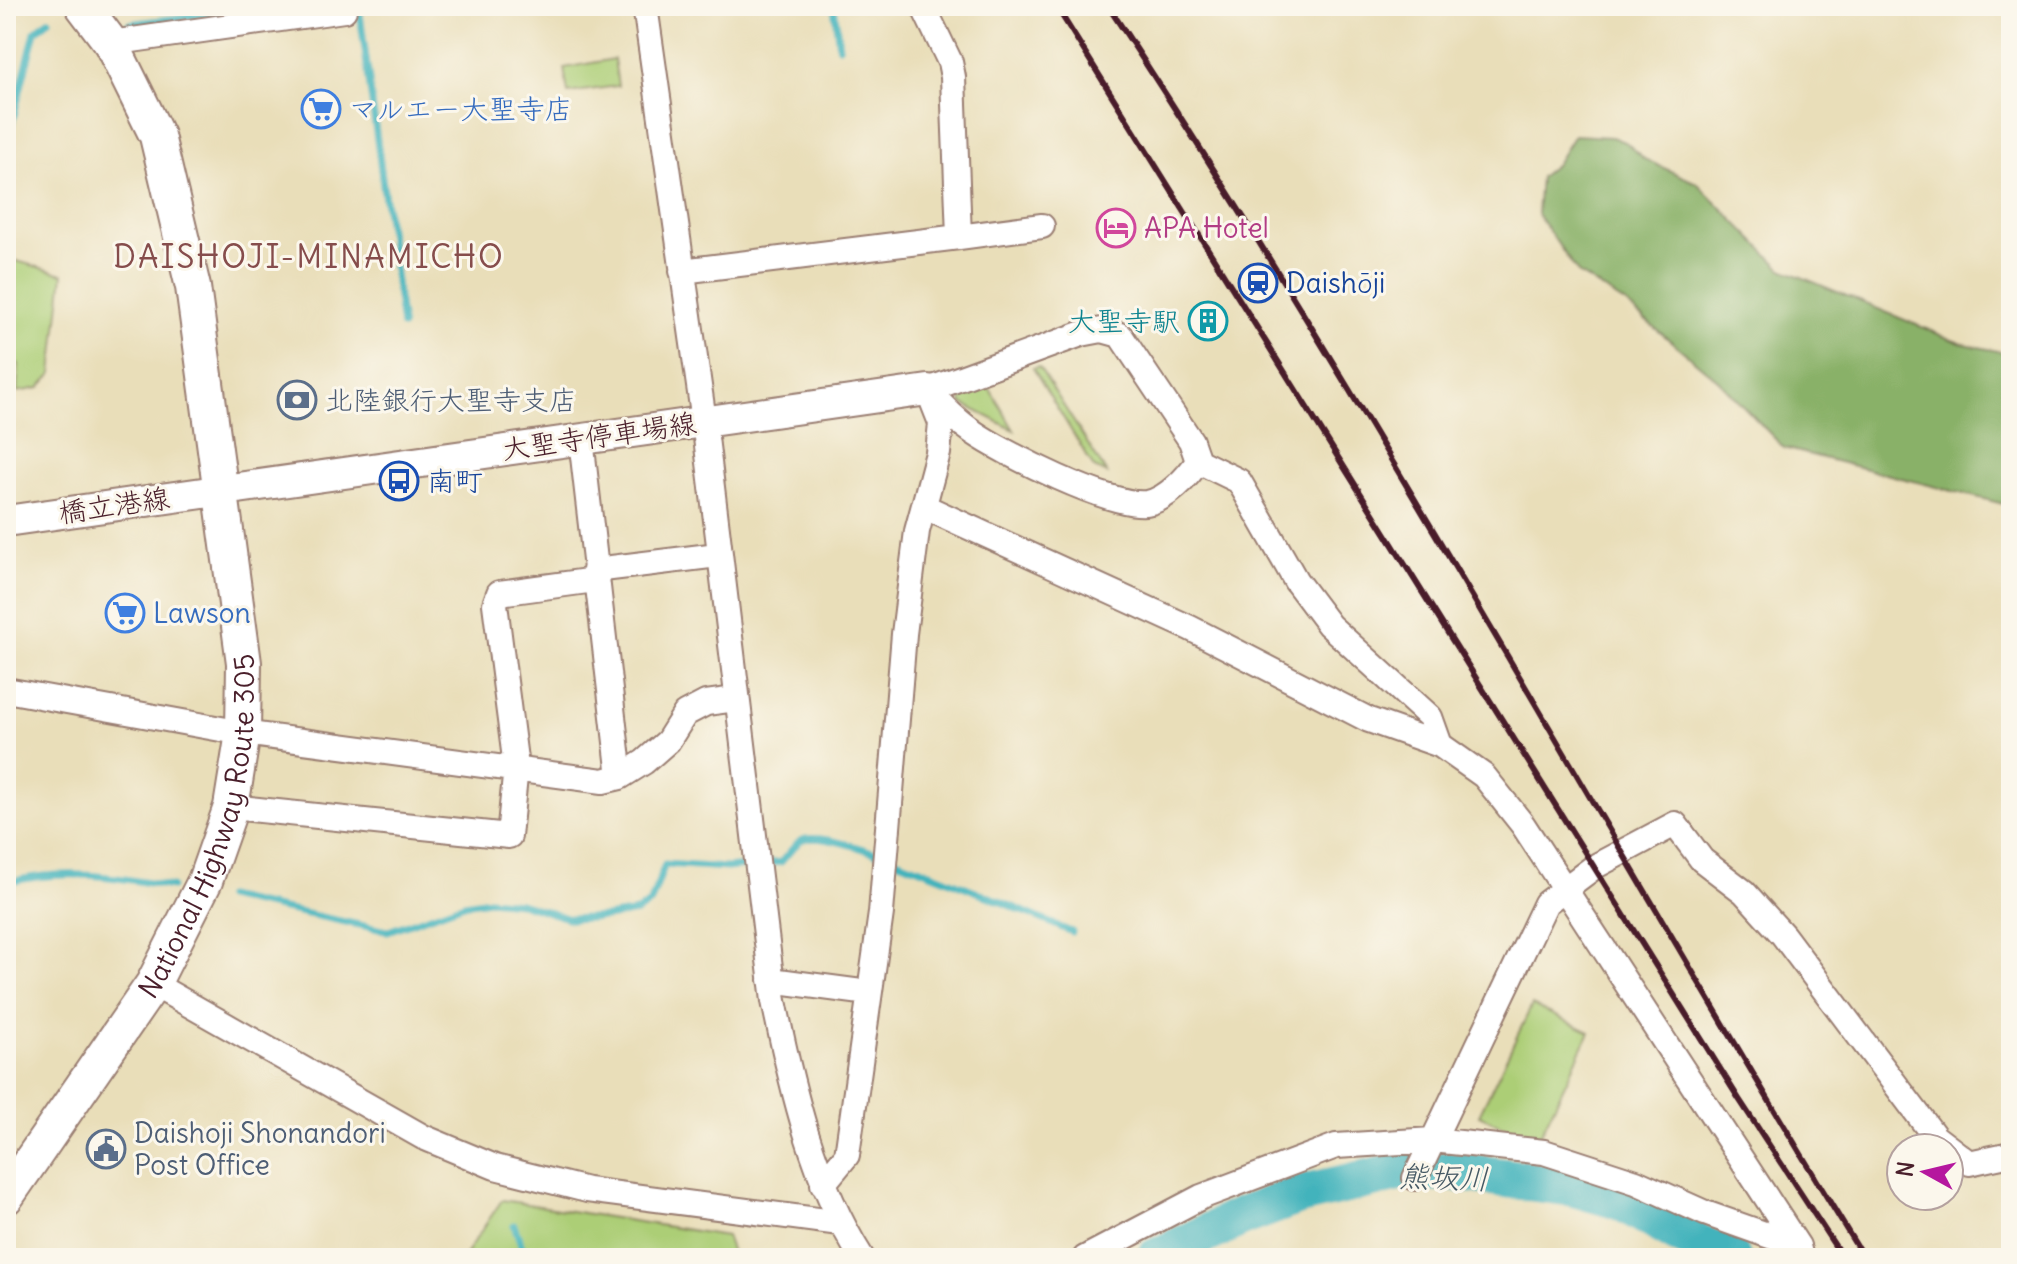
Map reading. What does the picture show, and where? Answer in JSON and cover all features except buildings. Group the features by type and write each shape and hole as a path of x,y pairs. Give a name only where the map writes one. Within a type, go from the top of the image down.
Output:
{"highway":[{"name":"National Highway Route 305","path":"6,1197 16,1163 153,984 205,881 231,807 243,733 244,663 193,287 157,136 111,43 83,6"}],"main road":[{"name":"大聖寺停車場線","path":"222,490 928,390"},
{"name":"橋立港線","path":"6,521 222,490"}],"street":[{"path":"645,6 704,421 771,980 789,1075 823,1184 840,1223 862,1258"},
{"path":"923,6 945,51 953,77 959,237"},
{"path":"111,43 344,10"},
{"path":"682,271 1042,226"},
{"path":"928,390 1081,334 1102,330 1120,335 1191,441 1198,461 1239,481 1296,581 1329,625 1430,717 1440,745"},
{"path":"928,390 948,414 976,434 1115,500 1151,503 1189,476 1198,461"},
{"path":"823,1184 847,1155 881,913 904,634 917,531 938,453 941,423 928,390"},
{"path":"581,439 620,777"},
{"path":"925,507 1190,628 1369,720 1440,745 1484,776 1523,825 1563,892 1799,1252"},
{"path":"231,807 509,836 516,767 495,604 499,593 718,555"},
{"path":"6,690 243,733 603,781 620,777 644,762 668,741 685,714 706,703 736,699"},
{"path":"1415,1178 1546,903 1622,851 1675,824 1702,860 1744,892 1783,935 1935,1137 1969,1163 2011,1154"},
{"path":"771,980 869,993"},
{"path":"153,984 423,1137 495,1167 552,1184 587,1190 840,1223"},
{"path":"1085,1258 1201,1197 1336,1146 1433,1140 1544,1152 1636,1182 1799,1252"}],"green space":[{"path":"614,59 618,86 568,93 564,68"},
{"path":"1574,135 1612,137 1627,143 1644,159 1697,183 1782,269 1960,343 2011,354 2011,506 1784,448 1719,381 1626,304 1578,273 1537,214 1540,177 1556,164"},
{"path":"6,258 63,274 52,374 39,388 17,392 19,364 6,360"},
{"path":"1039,367 1107,474 1094,468 1033,368"},
{"path":"987,384 1014,430 961,403 962,398"},
{"path":"1532,1005 1590,1032 1537,1142 1479,1115"},
{"path":"502,1200 726,1236 734,1258 463,1258"}],"waterway":[{"path":"129,24 276,6"},
{"path":"359,6 402,326"},
{"path":"834,6 839,47"},
{"path":"6,146 35,32 49,20"},
{"path":"226,897 388,931 464,904 489,900 520,903 570,919 606,917 637,912 651,902 665,864 727,868 781,862 803,840 822,839 891,858 1072,932"},
{"path":"6,883 27,878 88,875 171,887"},
{"name":"熊坂川","path":"1156,1258 1241,1217 1299,1195 1407,1170 1468,1173 1574,1187 1619,1200 1680,1235 1731,1258"},
{"path":"514,1225 526,1258"}],"railway":[{"path":"1056,6 1739,1099 1843,1258"},
{"path":"1108,6 1304,315 1864,1258"}],"place":[{"name":"マルエー大聖寺店","path":"321,109"},
{"name":"APA Hotel","path":"1116,228"},
{"name":"Daishōji","path":"1258,283"},
{"name":"大聖寺駅","path":"1208,321"},
{"name":"北陸銀行大聖寺支店","path":"297,400"},
{"name":"南町","path":"399,481"},
{"name":"Lawson","path":"125,613"},
{"name":"Daishoji Shonandori Post Office","path":"106,1149"}],"district":[{"name":"DAISHOJI-MINAMICHO","path":"309,256"}]}
